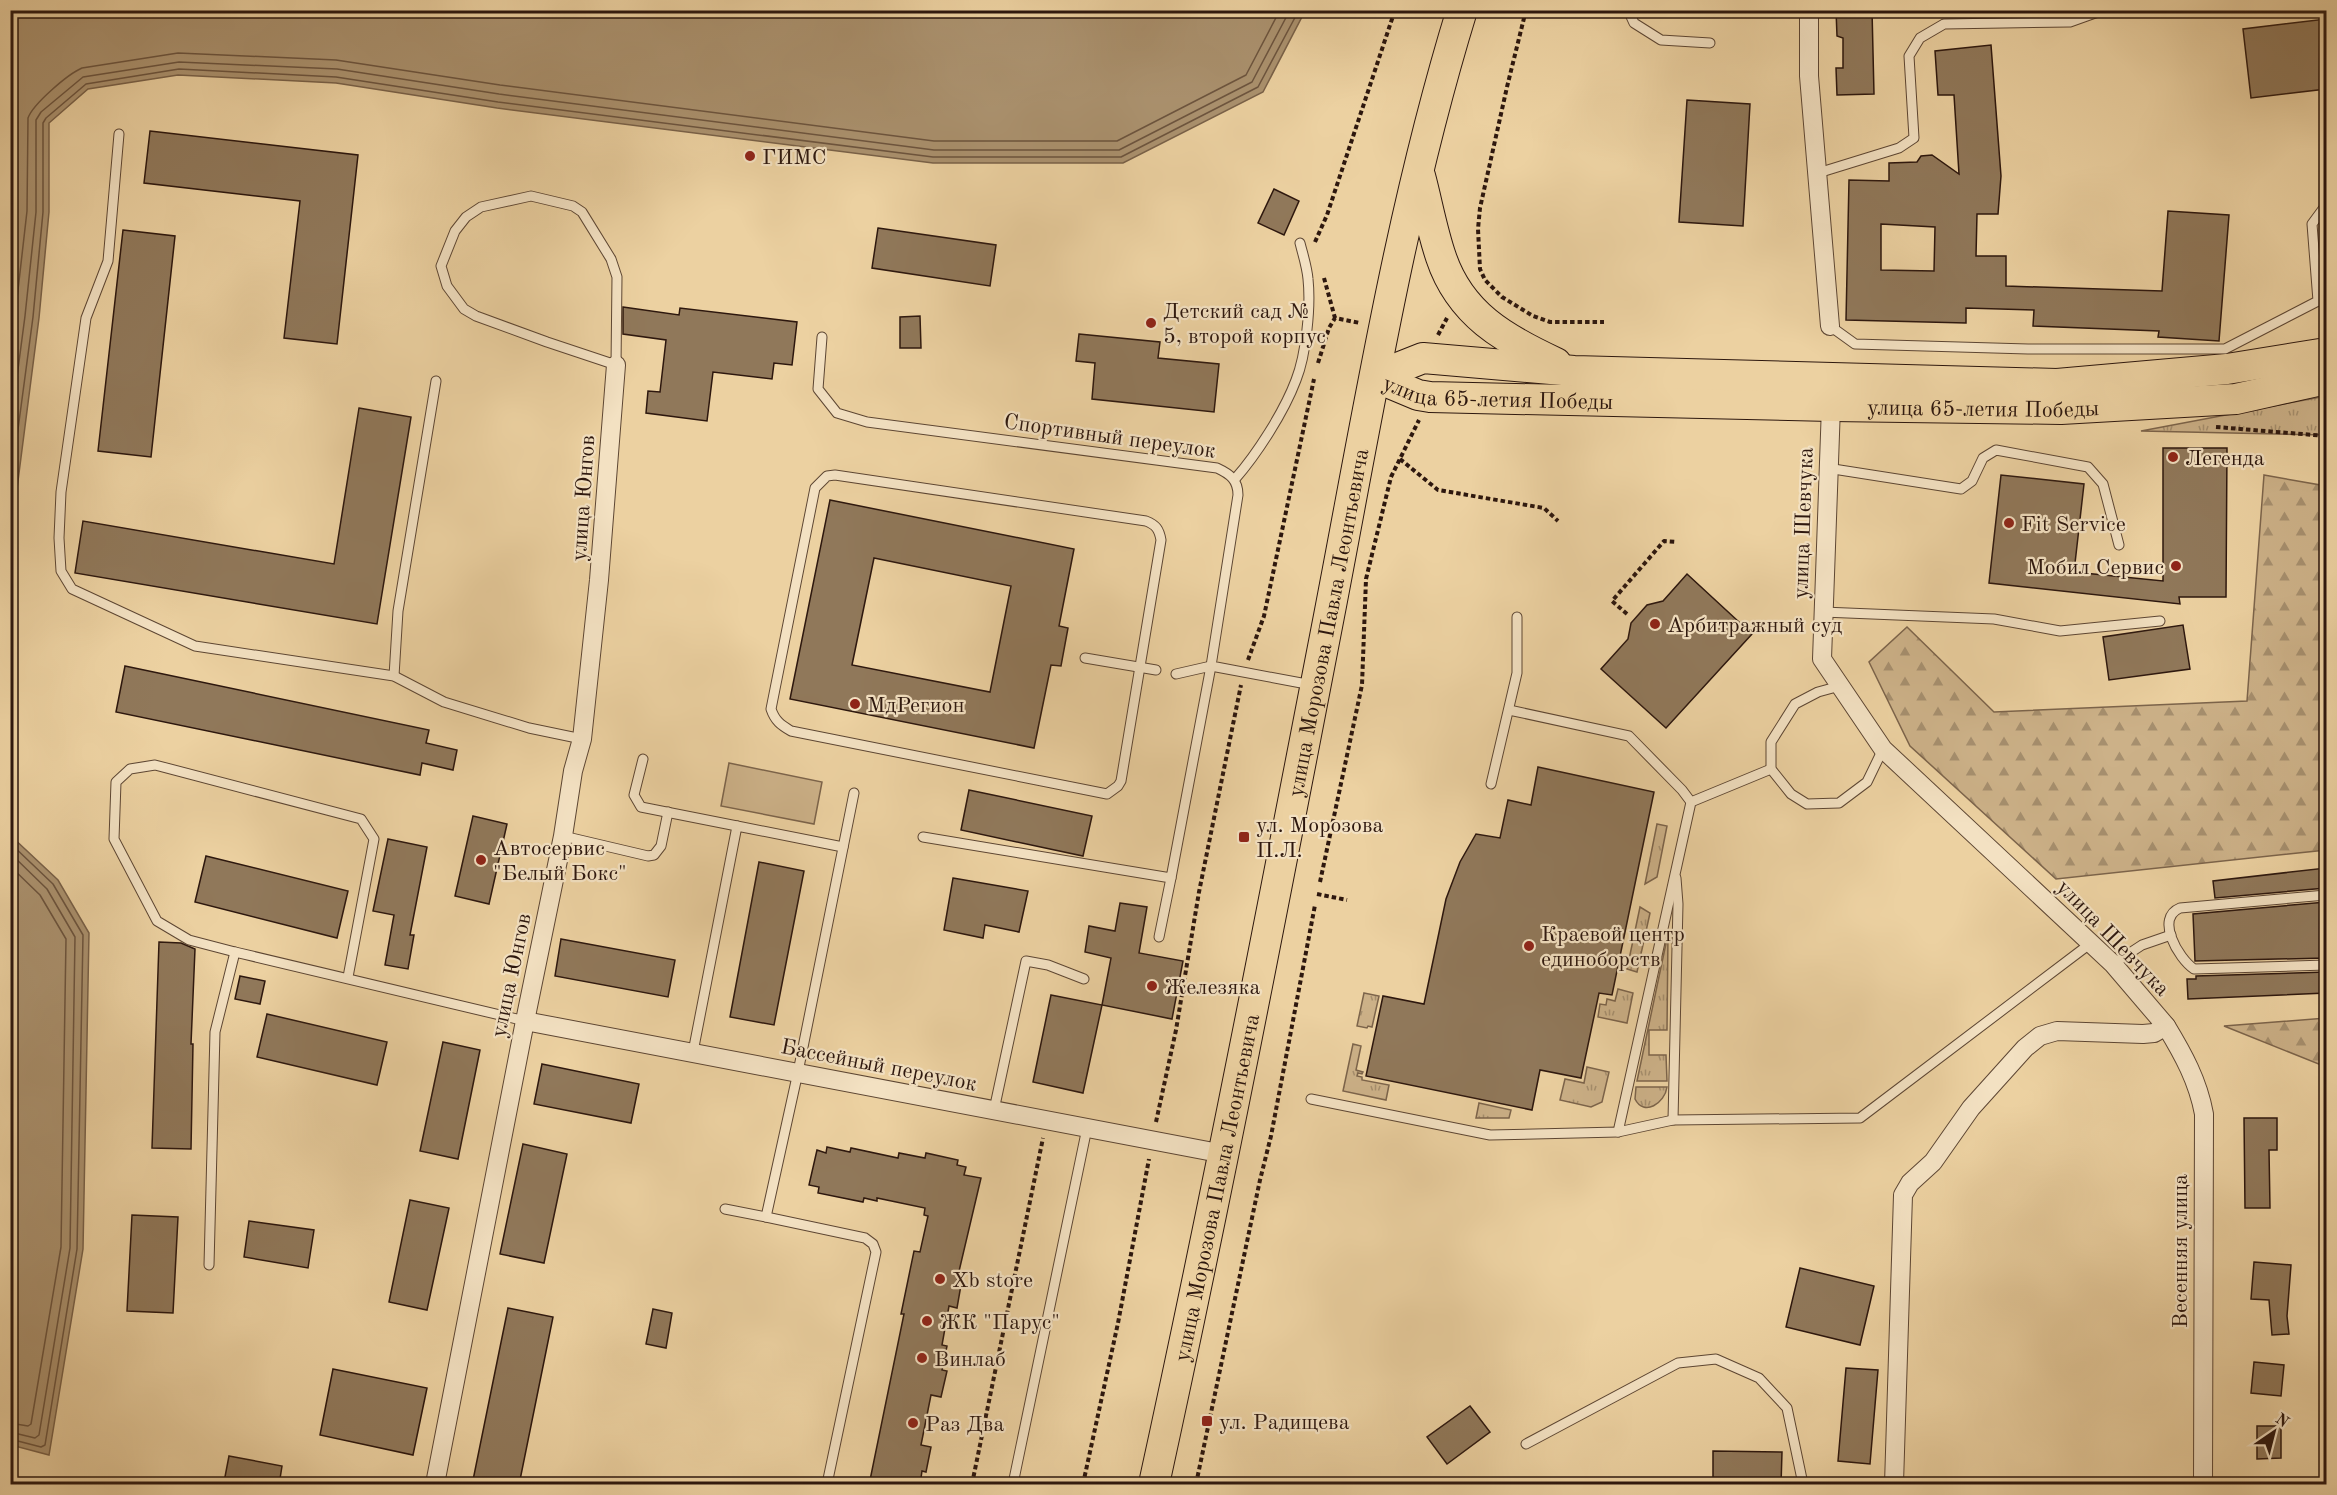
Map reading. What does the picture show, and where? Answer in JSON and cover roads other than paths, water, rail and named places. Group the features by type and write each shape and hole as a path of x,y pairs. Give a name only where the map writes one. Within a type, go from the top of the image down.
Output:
{"main road":[{"name":"улица Морозова Павла Леонтьевича","path":"1154,1485 1275,902 1375,377 1419,170 1462,10"},
{"path":"1419,170 1441,257 1460,295 1470,309 1504,337 1574,371"},
{"name":"улица 65-летия Победы","path":"1375,377 1422,358 1574,371 2057,384 2227,369 2326,353"},
{"name":"улица 65-летия Победы","path":"1375,377 1418,395 1430,397 2061,410 2236,399 2326,379"}],"street":[{"path":"1809,10 1809,76 1830,326"},
{"name":"улица Юнгов","path":"435,1485 563,836 573,771 582,739 600,580 616,365"},
{"name":"улица Шевчука","path":"1831,406 1822,659 1883,748 2113,964 2166,1026 2154,1033 2143,1034 2057,1031 2040,1036 2025,1048 1971,1108 1933,1162 1910,1183 1903,1195 1894,1485"},
{"name":"Бассейный переулок","path":"525,1020 1224,1154"},
{"name":"Весенняя улица","path":"2166,1026 2188,1063 2199,1091 2204,1114 2203,1485"}],"lane":[{"path":"1628,10 1634,23 1661,40 1710,43"},
{"path":"1818,172 1899,148 1914,138 1909,56 1920,38 1944,24 2070,22 2098,12 2219,12"},
{"path":"119,134 108,261 86,318 61,492 59,538 61,571 72,589 195,646 394,676 444,702 529,728 582,739"},
{"path":"531,196 573,206 582,212 611,259 617,277 616,365 476,316 464,309 447,286 441,266 454,231 465,217 481,207 531,196"},
{"path":"1830,326 1855,345 2040,349 2225,349 2322,300 2312,225 2326,205"},
{"path":"1235,479 1255,454 1297,378 1309,314 1308,277 1300,243"},
{"name":"Спортивный переулок","path":"822,338 818,389 837,413 867,422 1217,468 1235,479 1238,495 1211,666 1159,937"},
{"path":"394,676 398,611 436,381"},
{"path":"1827,468 1961,489 1972,481 1983,458 1996,450 2088,467 2103,484 2119,545"},
{"path":"835,475 1135,520 1155,525 1160,531 1161,540 1139,667 1121,781 1107,794 803,733 786,728 774,718 771,710 815,488 827,476 835,475"},
{"path":"1823,612 1994,619 2060,631 2160,621"},
{"path":"1491,784 1518,673 1517,617"},
{"path":"1085,658 1156,670"},
{"path":"1176,674 1211,666 1316,686"},
{"path":"1840,686 1818,692 1795,704 1771,742 1771,769 1791,794 1807,804 1839,802 1867,782 1883,748"},
{"path":"1509,710 1629,736 1691,802"},
{"path":"643,759 634,795 641,807 843,847"},
{"path":"348,977 374,839 361,819 155,765 130,769 116,782 114,839 157,921 189,940 525,1020"},
{"path":"1691,802 1771,769"},
{"path":"766,1217 798,1072 854,793"},
{"path":"1618,1132 1691,802"},
{"path":"563,836 648,856 654,855 661,846 668,812"},
{"path":"693,1052 737,826"},
{"path":"923,837 1171,878"},
{"path":"1673,1120 1678,904 1675,867"},
{"path":"2326,895 2180,908 2173,910 2169,916 2171,935 2183,960 2194,969 2326,965"},
{"path":"2113,964 2142,945 2171,935"},
{"path":"1311,1099 1490,1135 1618,1132 1673,1120 1860,1118 2091,943"},
{"path":"209,1265 215,1032 236,952"},
{"path":"994,1110 1026,961 1048,965 1084,979"},
{"path":"1013,1485 1088,1128"},
{"path":"725,1209 865,1238 873,1244 876,1252 827,1485"},
{"path":"1526,1444 1678,1363 1716,1359 1759,1378 1787,1408 1803,1485"}],"water":[{"path":"11,10 1305,11 1263,92 1123,163 933,163 497,108 336,83 178,75 88,89 49,123 49,212 39,318 11,535"},
{"path":"10,835 58,880 89,933 83,1249 49,1455 11,1445"}],"place":[{"name":"ГИМС","path":"750,156"},
{"name":"Детский сад № 5, второй корпус","path":"1151,323"},
{"name":"Легенда","path":"2173,457"},
{"name":"Fit Service","path":"2009,523"},
{"name":"Мобил Сервис","path":"2176,566"},
{"name":"Арбитражный суд","path":"1655,624"},
{"name":"МдРегион","path":"855,704"},
{"name":"ул. Морозова П.Л.","path":"1244,837"},
{"name":"Автосервис \"Белый Бокс\"","path":"481,860"},
{"name":"Краевой центр единоборств","path":"1529,946"},
{"name":"Железяка","path":"1152,986"},
{"name":"Xb store","path":"940,1279"},
{"name":"ЖК \"Парус\"","path":"927,1321"},
{"name":"Винлаб","path":"922,1358"},
{"name":"ул. Радищева","path":"1207,1421"},
{"name":"Раз Два","path":"913,1423"}]}
